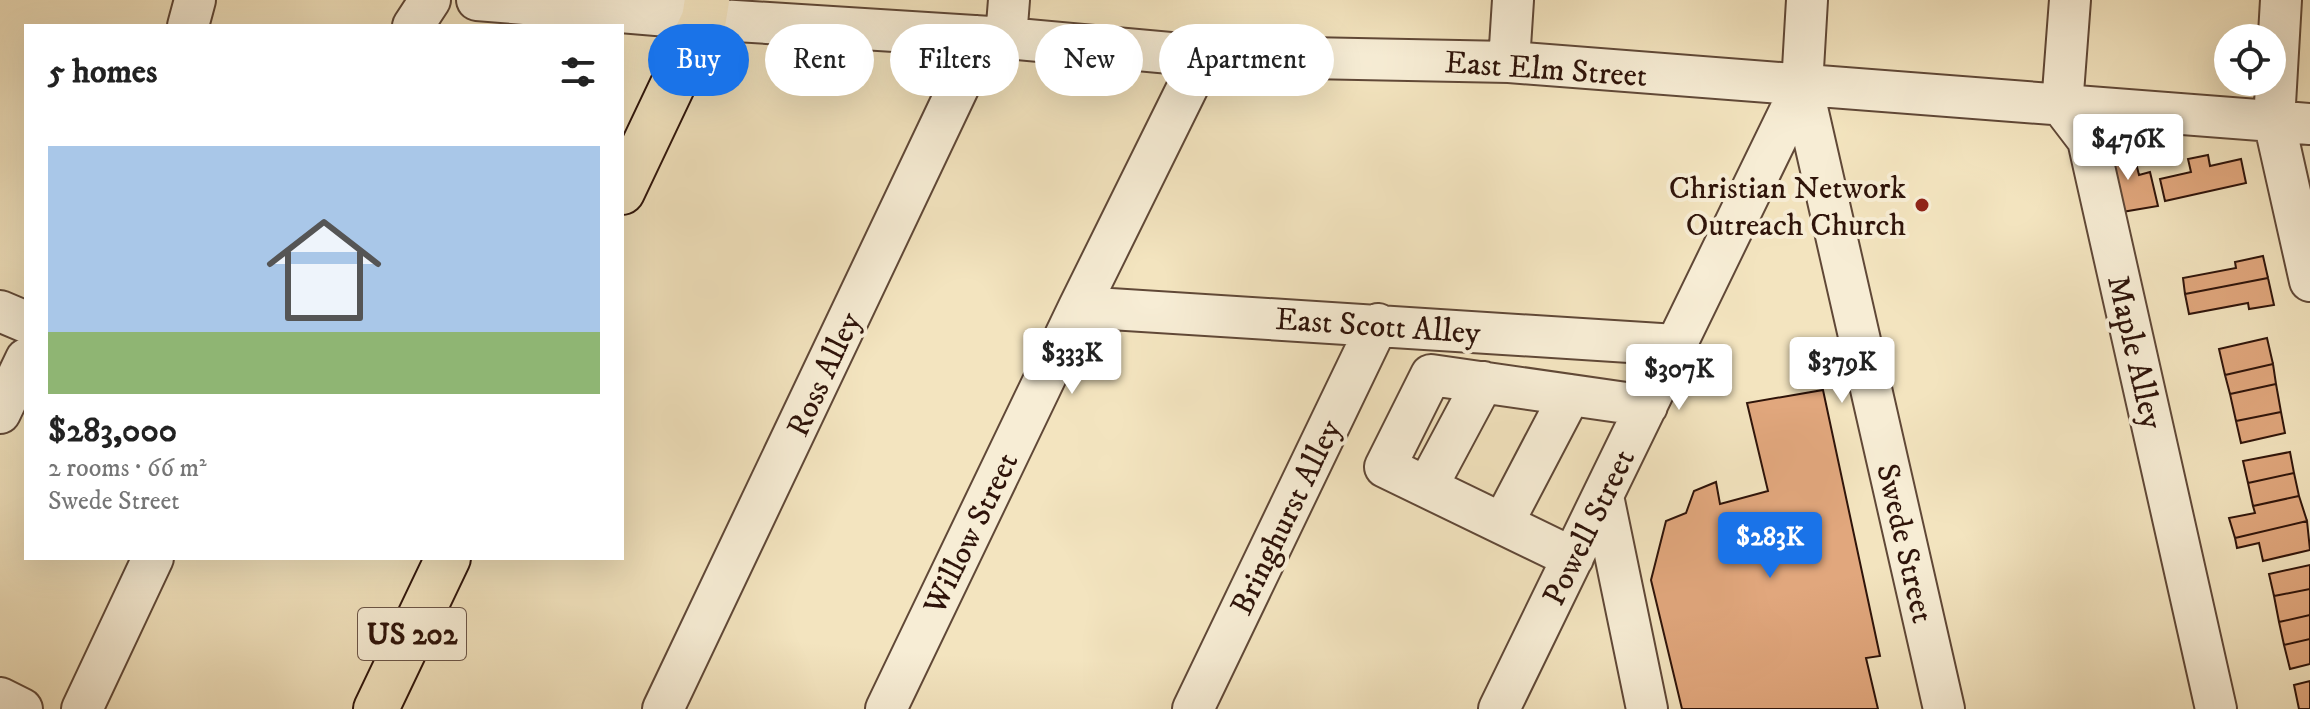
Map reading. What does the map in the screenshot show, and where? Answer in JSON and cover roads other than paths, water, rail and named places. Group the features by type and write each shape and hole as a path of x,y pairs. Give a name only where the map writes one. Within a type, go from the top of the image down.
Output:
{"highway":[{"path":"624,188 706,10"},
{"name":"US 202","path":"376,709 447,560"}],"street":[{"path":"189,24 195,0"},
{"path":"414,24 430,0"},
{"name":"East Elm Street","path":"477,0 978,24"},
{"path":"1509,62 1513,0"},
{"name":"Swede Street","path":"1807,0 1802,86 1944,709"},
{"path":"2062,106 2070,0"},
{"path":"2281,0 2310,281"},
{"name":"East Elm Street","path":"1019,28 1159,49"},
{"name":"East Elm Street","path":"1334,59 1509,62 2292,122"},
{"name":"Powell Street","path":"1499,709 1802,86"},
{"name":"Ross Alley","path":"663,709 954,96"},
{"name":"Willow Street","path":"886,709 1183,96"},
{"name":"Maple Alley","path":"2062,106 2088,140 2216,709"},
{"name":"East Scott Alley","path":"1079,307 1676,345"},
{"path":"0,311 24,321"},
{"name":"Bringhurst Alley","path":"1193,709 1378,324"},
{"path":"0,413 24,363"},
{"path":"1573,558 1428,485 1385,467 1431,375 1647,406"},
{"path":"1503,523 1570,395"},
{"path":"1603,496 1647,709"},
{"path":"82,709 152,560"},
{"path":"0,698 22,709"}],"place":[{"name":"Christian Network Outreach Church","path":"1922,205"}]}
